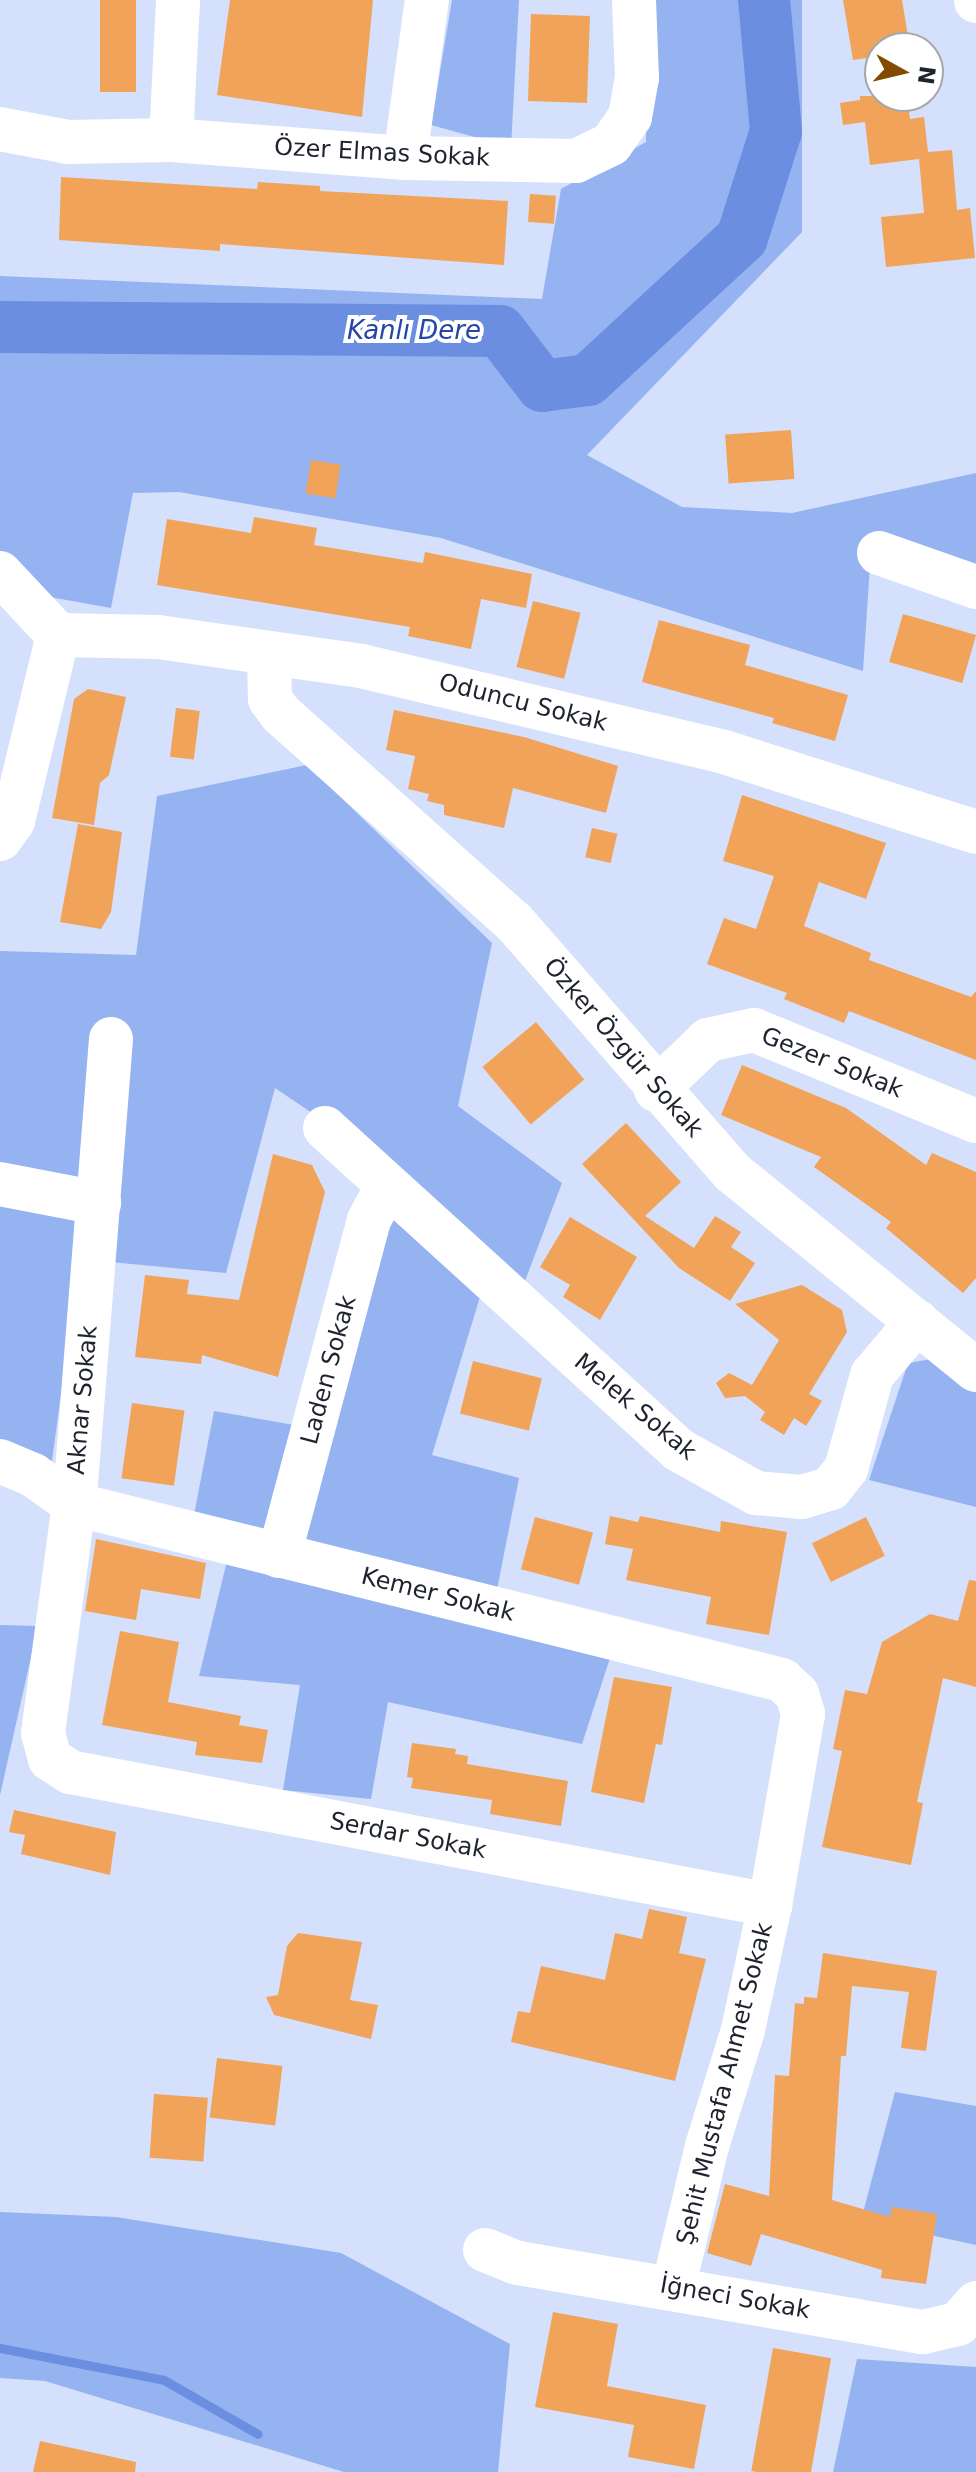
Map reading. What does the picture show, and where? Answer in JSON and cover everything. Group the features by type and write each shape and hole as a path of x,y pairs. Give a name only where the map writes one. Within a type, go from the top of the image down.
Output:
{"street":[{"path":"171,140 178,0"},
{"path":"405,158 427,0"},
{"name":"Özer Elmas Sokak","path":"0,129 68,142 171,140 405,158 576,161 611,144 630,117 637,78 634,0"},
{"path":"879,553 976,587"},
{"path":"0,573 58,635 13,821 0,839"},
{"name":"Oduncu Sokak","path":"58,635 158,637 361,666 709,749 974,824"},
{"name":"Özker Özgür Sokak","path":"269,653 270,699 281,714 514,922 656,1090 732,1172 976,1370"},
{"name":"Gezer Sokak","path":"656,1090 708,1040 754,1030 976,1121"},
{"name":"Aknar Sokak","path":"50,1759 43,1733 74,1504 111,1039"},
{"name":"Melek Sokak","path":"325,1128 679,1450 756,1493 802,1497 831,1488 846,1469 872,1375 917,1322"},
{"path":"0,1184 99,1203"},
{"name":"Laden Sokak","path":"279,1556 369,1220 387,1186"},
{"path":"0,1461 33,1475 74,1504"},
{"name":"Kemer Sokak","path":"74,1504 782,1680 797,1694"},
{"name":"Şehit Mustafa Ahmet Sokak","path":"674,2285 707,2146 743,2030 770,1905 803,1714 797,1694"},
{"name":"Serdar Sokak","path":"50,1759 70,1772 770,1905"},
{"name":"İğneci Sokak","path":"485,2250 518,2263 674,2285 923,2332 958,2324 976,2303"}],"shaded area":[{"path":"452,0 519,0 511,147 431,125"},
{"path":"647,0 802,0 802,232 587,455 682,507 792,513 976,473 976,566 872,535 863,671 441,538 179,492 133,493 111,608 0,588 0,276 542,299 561,189 646,142"},
{"path":"307,765 492,943 458,1106 562,1183 525,1281 493,1254 432,1455 519,1478 491,1620 610,1658 582,1744 388,1702 371,1799 283,1790 300,1685 199,1676 235,1528 194,1515 214,1411 334,1432 398,1171 275,1088 226,1273 79,1259 52,1461 0,1439 0,951 136,955 157,796"},
{"path":"944,1357 976,1383 976,1507 869,1480 908,1363"},
{"path":"0,1625 38,1626 0,1795"},
{"path":"895,2092 976,2106 976,2245 861,2220"},
{"path":"0,2212 116,2217 341,2253 510,2344 498,2472 344,2472 45,2381 0,2378"},
{"path":"857,2359 976,2367 976,2472 833,2472"}],"building":[{"path":"100,0 136,0 136,92 100,92"},
{"path":"230,0 373,0 362,117 217,95"},
{"path":"843,0 902,0 907,32 864,32 864,58 853,60"},
{"path":"531,14 590,16 587,103 528,101"},
{"path":"860,96 864,96 864,112 909,112 910,119 924,117 928,152 952,150 957,210 970,208 975,258 886,267 881,217 924,213 919,159 870,165 865,122 843,125 840,103 860,100"},
{"path":"61,177 257,189 258,182 320,186 320,191 508,201 504,265 220,244 220,251 59,240"},
{"path":"530,194 556,196 554,224 528,222"},
{"path":"791,430 794,479 729,483 725,435"},
{"path":"311,460 341,465 335,498 306,494"},
{"path":"254,517 317,528 314,545 423,563 425,552 532,574 526,608 481,599 471,649 408,636 410,627 157,585 167,519 251,533"},
{"path":"533,601 581,613 564,679 517,667"},
{"path":"903,614 976,635 962,683 889,662"},
{"path":"659,620 750,645 745,665 848,695 835,741 772,723 774,718 642,682"},
{"path":"88,689 126,697 109,775 100,783 94,825 52,818 74,699"},
{"path":"176,708 200,711 194,760 170,757"},
{"path":"394,710 524,737 618,766 606,813 513,788 504,828 444,815 444,805 427,801 429,794 408,789 415,756 386,750"},
{"path":"742,795 886,843 866,899 819,882 804,926 871,953 869,960 971,997 976,991 976,1060 849,1011 844,1023 784,999 787,993 707,964 724,918 756,929 774,876 723,861"},
{"path":"78,824 122,832 111,912 101,929 60,922"},
{"path":"592,828 617,834 611,863 585,857"},
{"path":"536,1022 584,1079 531,1124 482,1067"},
{"path":"742,1065 846,1108 926,1165 932,1153 976,1172 976,1278 963,1293 886,1228 891,1222 814,1167 821,1157 721,1115"},
{"path":"626,1123 681,1182 645,1216 694,1248 715,1216 741,1232 731,1247 755,1263 730,1301 679,1268 582,1164"},
{"path":"273,1154 312,1165 325,1192 278,1377 202,1355 201,1364 135,1357 145,1275 189,1280 187,1294 239,1300"},
{"path":"570,1217 637,1257 600,1320 563,1297 570,1285 540,1267"},
{"path":"802,1285 842,1310 847,1332 809,1394 822,1401 806,1426 794,1418 784,1435 760,1420 765,1412 745,1396 725,1398 716,1383 729,1373 752,1385 779,1340 735,1304"},
{"path":"473,1361 542,1378 529,1431 460,1413"},
{"path":"132,1403 184,1410 174,1486 121,1478"},
{"path":"610,1516 638,1522 640,1516 720,1532 721,1521 787,1532 769,1635 706,1624 711,1597 626,1580 633,1549 605,1544"},
{"path":"535,1517 593,1533 579,1585 521,1569"},
{"path":"866,1517 885,1556 831,1582 812,1543"},
{"path":"96,1539 206,1563 200,1599 141,1589 136,1620 85,1611"},
{"path":"969,1580 976,1581 976,1687 943,1678 917,1802 923,1803 911,1865 822,1847 842,1751 833,1749 845,1690 867,1694 882,1642 930,1614 958,1621"},
{"path":"120,1631 179,1642 168,1702 241,1716 239,1725 268,1730 262,1763 195,1755 197,1742 102,1725"},
{"path":"614,1677 672,1687 662,1745 656,1744 644,1803 591,1792"},
{"path":"412,1743 456,1749 455,1754 468,1756 467,1764 568,1781 561,1826 490,1814 492,1800 411,1788 413,1778 407,1777"},
{"path":"14,1810 116,1832 110,1875 21,1854 25,1835 9,1832"},
{"path":"649,1909 687,1917 679,1953 706,1959 675,2081 511,2042 518,2011 530,2013 541,1966 605,1980 615,1933 642,1939"},
{"path":"298,1933 362,1942 350,2000 378,2005 371,2039 274,2015 266,1997 278,1995 287,1946"},
{"path":"823,1953 937,1971 926,2051 901,2048 909,1992 852,1986 846,2056 841,2056 832,2200 890,2217 892,2207 937,2214 926,2284 881,2278 882,2270 761,2234 751,2266 707,2253 725,2184 769,2196 775,2075 789,2076 795,2003 804,2004 804,1997 817,1998"},
{"path":"217,2058 283,2066 275,2126 210,2118"},
{"path":"154,2094 208,2098 203,2162 150,2158"},
{"path":"553,2312 618,2324 607,2386 706,2405 694,2469 628,2457 634,2425 535,2407"},
{"path":"773,2348 831,2358 811,2472 751,2471"},
{"path":"40,2441 136,2462 135,2472 33,2472"}],"waterway":[{"name":"Kanlı Dere","path":"0,327 500,331 542,386 588,380 742,238 776,131 764,0"},
{"path":"0,2348 164,2380 258,2434"}]}
